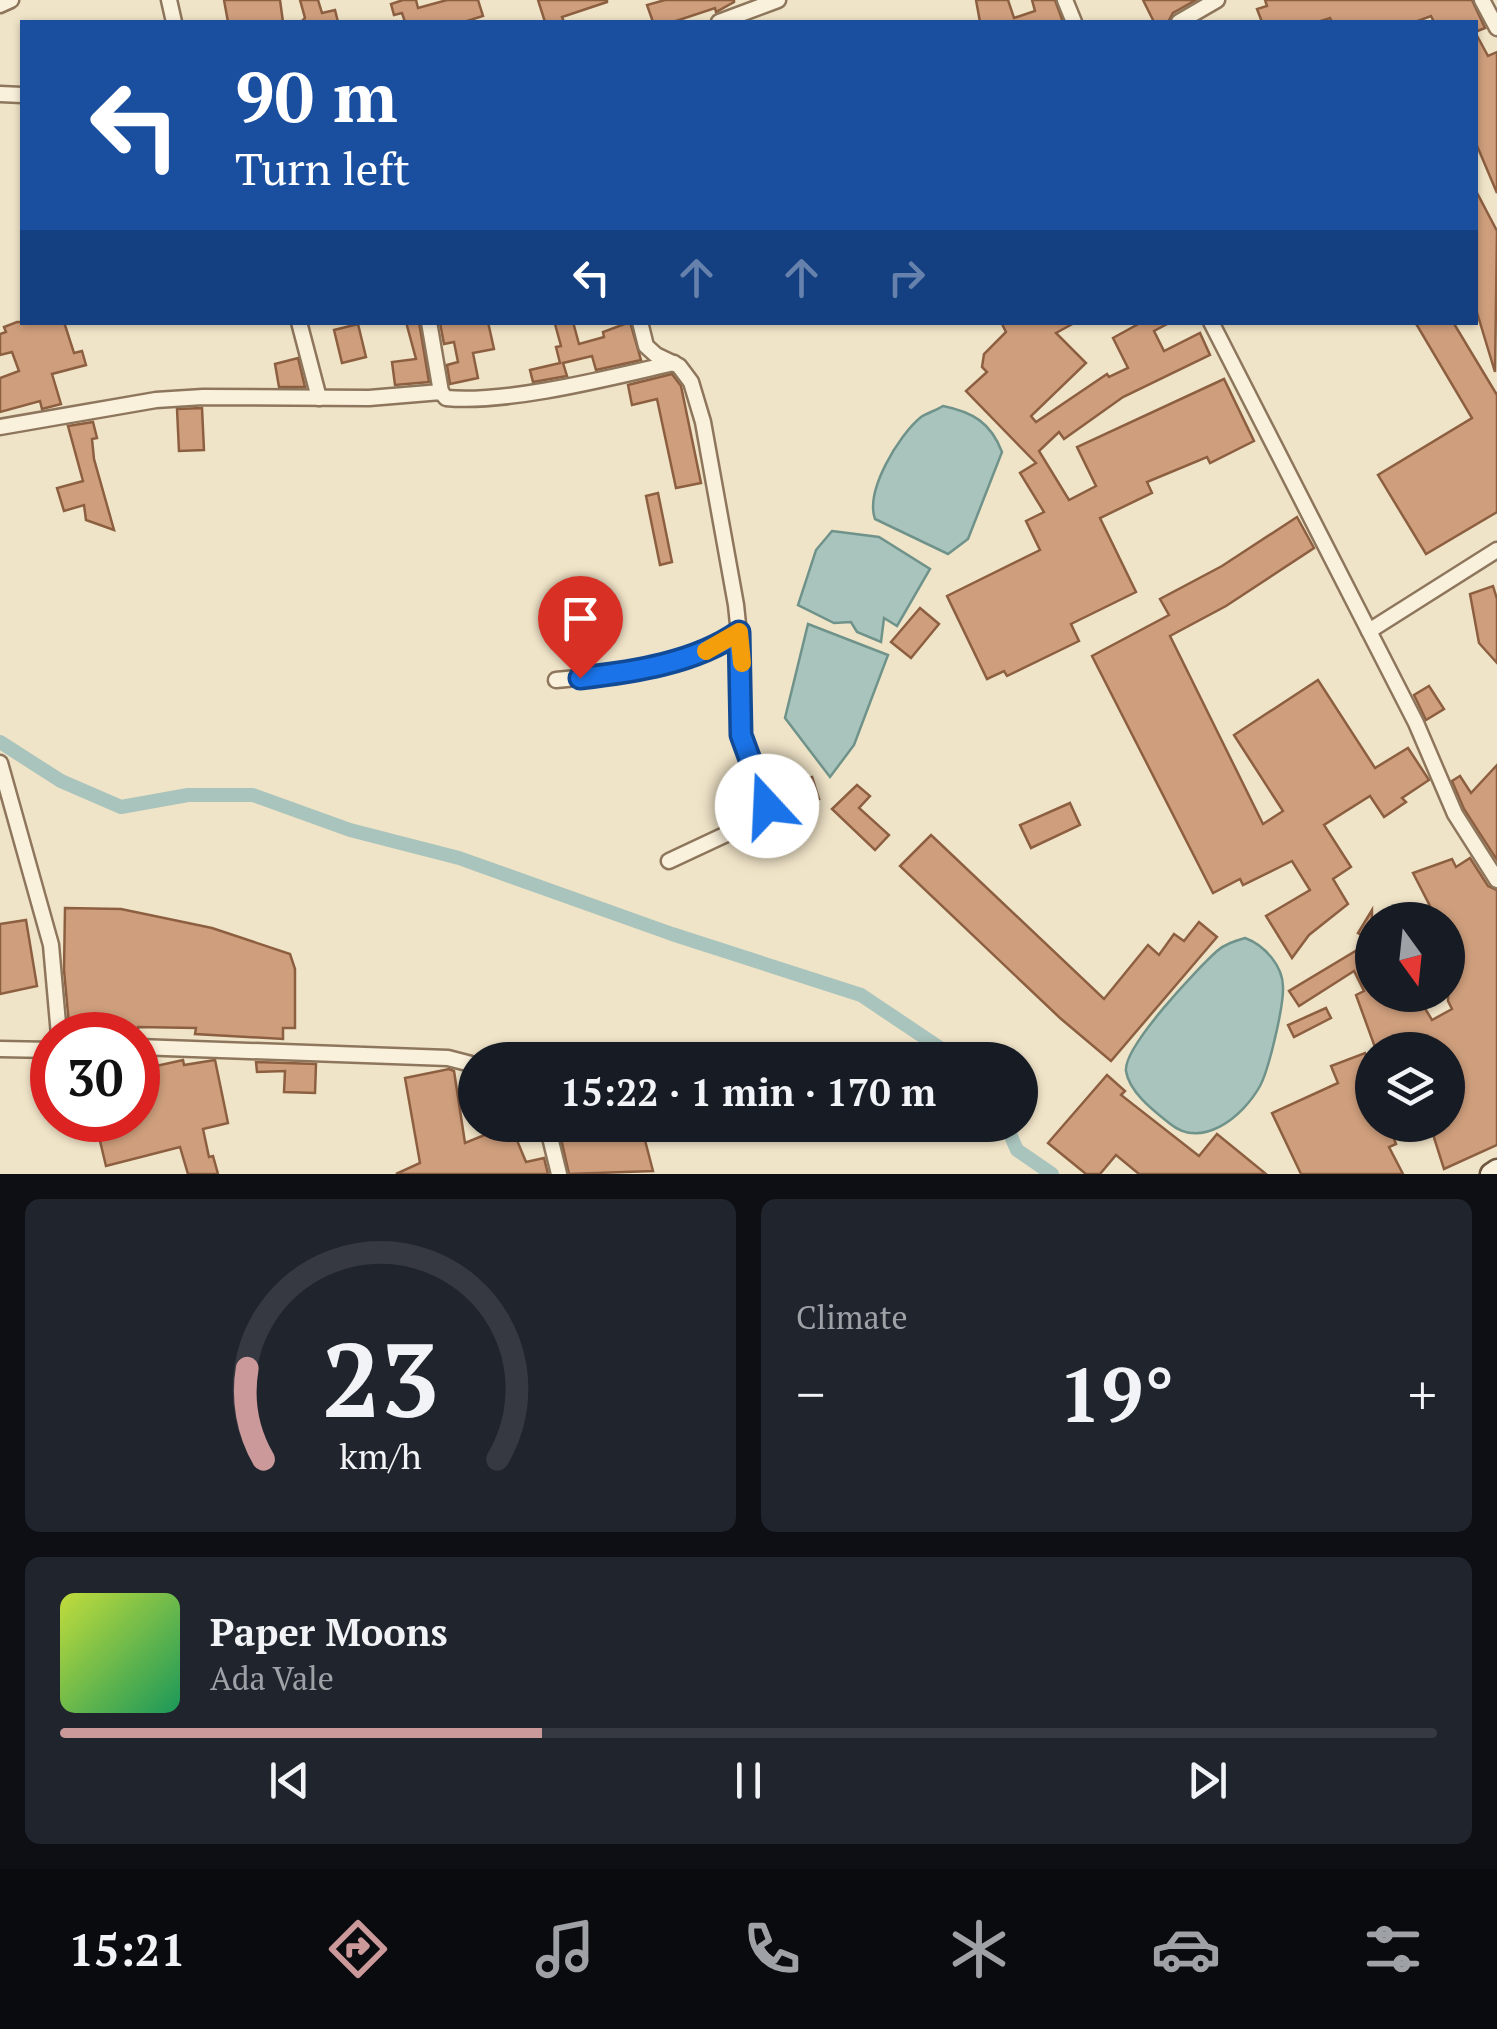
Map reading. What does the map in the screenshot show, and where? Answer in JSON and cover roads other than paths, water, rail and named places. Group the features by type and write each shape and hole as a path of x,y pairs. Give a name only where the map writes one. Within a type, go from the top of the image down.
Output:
{"street":[{"path":"0,5 12,0"},
{"path":"723,20 778,0"},
{"path":"1182,20 1217,0"},
{"path":"1482,0 1497,28"},
{"path":"301,325 319,398"},
{"path":"430,325 441,392 446,398 499,397 674,363"},
{"path":"641,325 646,346 674,363 691,382 703,422 739,632 741,735 767,806 767,815 669,861"},
{"path":"1213,325 1416,723 1455,814 1497,880"},
{"path":"0,426 156,400 441,392"},
{"path":"1369,631 1497,550"},
{"path":"556,680 643,668 716,648 739,632"},
{"path":"0,763 51,945 58,1012"},
{"path":"160,1048 458,1061"},
{"path":"0,1049 30,1050"},
{"path":"552,1142 560,1174"}],"water":[{"path":"943,406 980,420 1002,452 968,539 948,554 875,519 873,507 879,479 903,437 921,417"},
{"path":"832,531 879,537 930,569 897,626 884,618 881,642 857,632 851,622 834,623 798,605 816,550"},
{"path":"808,624 888,655 854,745 830,777 785,718"},
{"path":"1245,938 1272,957 1282,980 1281,1010 1267,1066 1260,1086 1232,1119 1207,1132 1181,1130 1137,1094 1128,1079 1128,1060 1148,1027 1194,974 1220,949"}],"waterway":[{"path":"0,742 61,781 121,807 188,795 253,795 350,830 459,858 672,934 861,995 931,1042"},
{"path":"1013,1142 1017,1150 1052,1174"}]}
